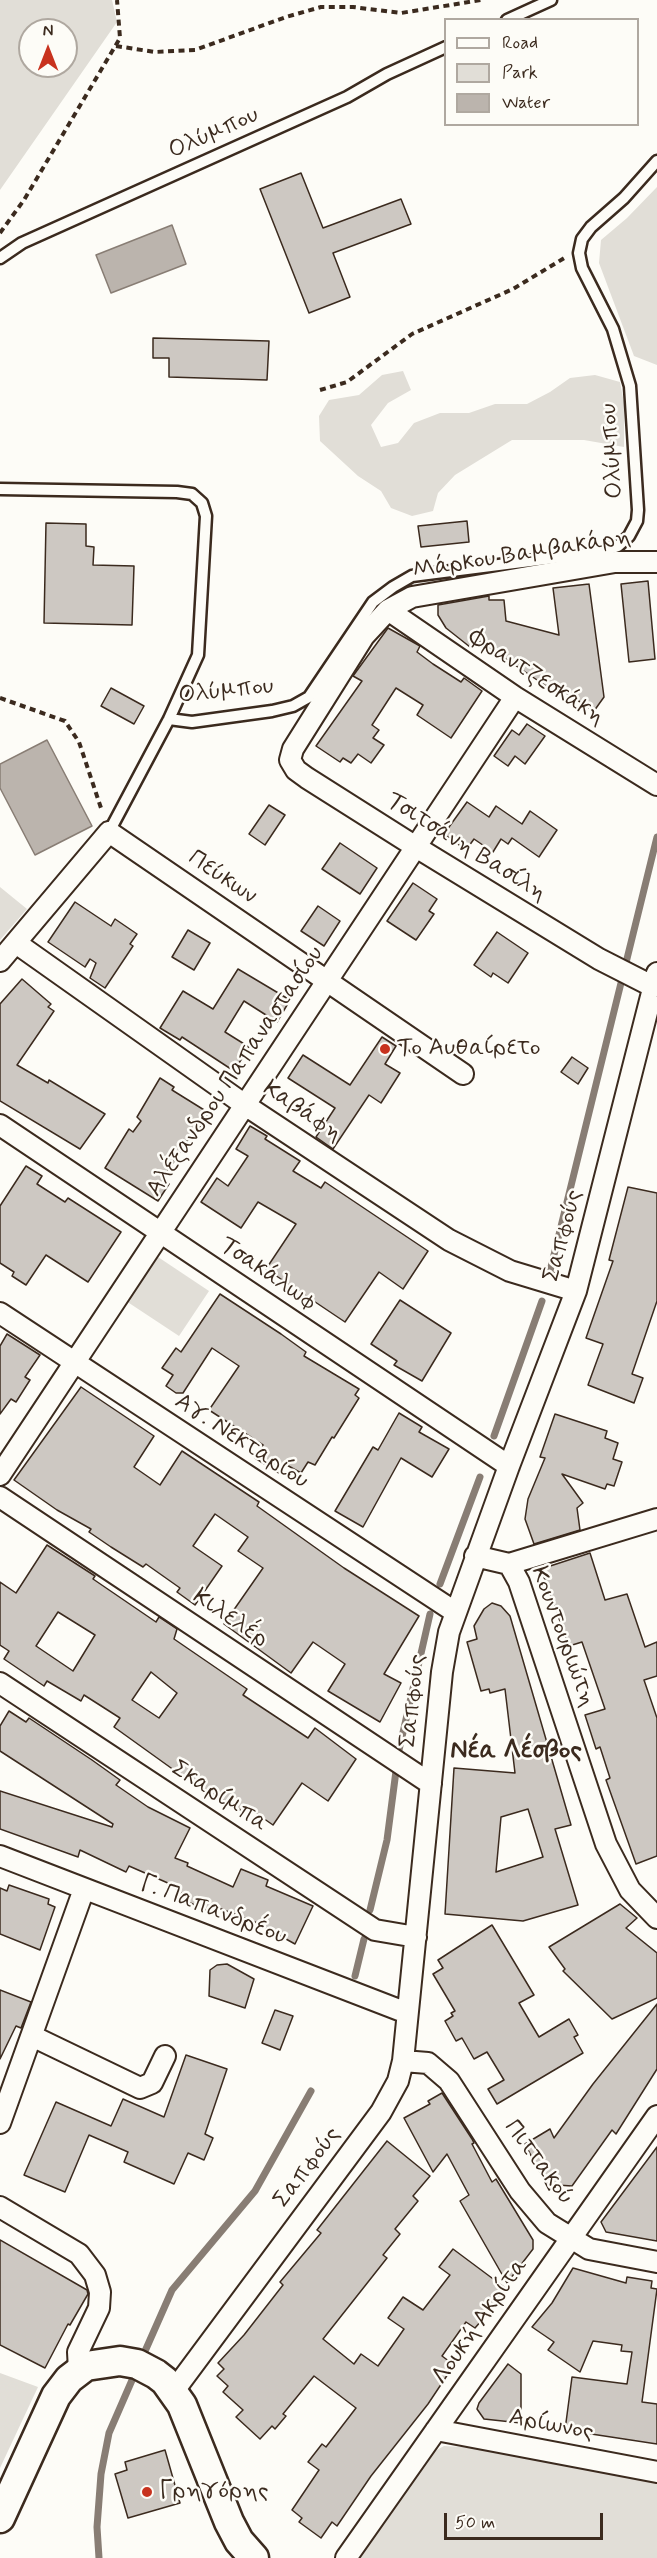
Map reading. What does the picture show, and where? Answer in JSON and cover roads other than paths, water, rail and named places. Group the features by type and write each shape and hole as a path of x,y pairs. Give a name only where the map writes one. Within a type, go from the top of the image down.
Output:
{"main road":[{"path":"0,2518 56,2396 79,2370 104,2361 120,2361 137,2364 165,2383 191,2423 229,2522 239,2541 254,2558"}],"street":[{"name":"Μάρκου Βαμβακάρη","path":"307,778 292,766 293,749 364,636 388,610 412,597 434,592 615,562 657,562"},
{"name":"Φραντζεσκάκη","path":"388,610 515,697 657,785"},
{"name":"Αλέξανδρου Παπαναστασίου","path":"0,1475 515,697"},
{"name":"Τσιτσάνη Βασίλη","path":"307,778 599,959 650,980"},
{"path":"0,961 109,832"},
{"name":"Πεύκων","path":"109,832 463,1074"},
{"name":"Καβάφη","path":"16,943 245,1105 449,1240 510,1271 576,1291"},
{"name":"Σαπφούς","path":"165,2383 381,2112 398,2081 403,2061 445,1648 455,1612 576,1291 650,980"},
{"name":"Τσακάλωφ","path":"0,1125 509,1466"},
{"name":"Αγ. Νεκταρίου","path":"0,1313 74,1364 455,1612"},
{"name":"Κιλελέρ","path":"0,1497 431,1784"},
{"path":"509,1564 657,1519"},
{"name":"Κουντουριώτη","path":"476,1556 509,1564 519,1582 606,1844 630,1890 657,1918"},
{"name":"Σκαρίμπα","path":"0,1683 375,1930 416,1937"},
{"name":"Γ. Παπανδρέου","path":"0,1856 407,2013"},
{"path":"0,2123 84,1889"},
{"path":"32,2036 140,2088 152,2083 165,2055"},
{"name":"Πιττακού","path":"403,2061 428,2063 449,2081 520,2191 547,2223 589,2249 657,2262"},
{"name":"Λουκή Ακρίτα","path":"346,2558 657,2116"},
{"path":"0,2207 79,2254 95,2275 100,2292 99,2308 78,2352 79,2370"},
{"name":"Αρίωνος","path":"436,2430 657,2472"}],"lane":[{"path":"511,18 551,0"},
{"name":"Ολύμπου","path":"0,258 22,243 347,97 387,74 444,48"},
{"name":"Ολύμπου","path":"169,719 192,722 272,711 293,706 309,697 373,602 412,576 601,552 618,546 629,536 637,521 638,510 630,386 613,329 582,268 579,253 582,239 591,227 624,198 657,161"},
{"name":"Ολύμπου","path":"0,489 177,492 192,495 202,503 205,527 198,656 169,719 109,832"}],"water":[{"path":"172,225 186,264 111,293 96,255"},
{"path":"47,740 92,826 35,855 0,788 0,764"}],"waterway":[{"path":"550,1271 657,837"},
{"path":"494,1436 542,1301"},
{"path":"440,1584 480,1477"},
{"path":"399,1750 430,1614"},
{"path":"370,1910 387,1840 396,1771"},
{"path":"355,1976 364,1939"},
{"path":"142,2358 172,2290 255,2191 311,2091"},
{"path":"99,2558 97,2527 101,2474 109,2433 136,2371"}],"place":[{"name":"Το Αυθαίρετο","path":"385,1049"},
{"name":"Γρηγόρης","path":"147,2492"}],"district":[{"name":"Νέα Λέσβος","path":"516,1752"}]}
